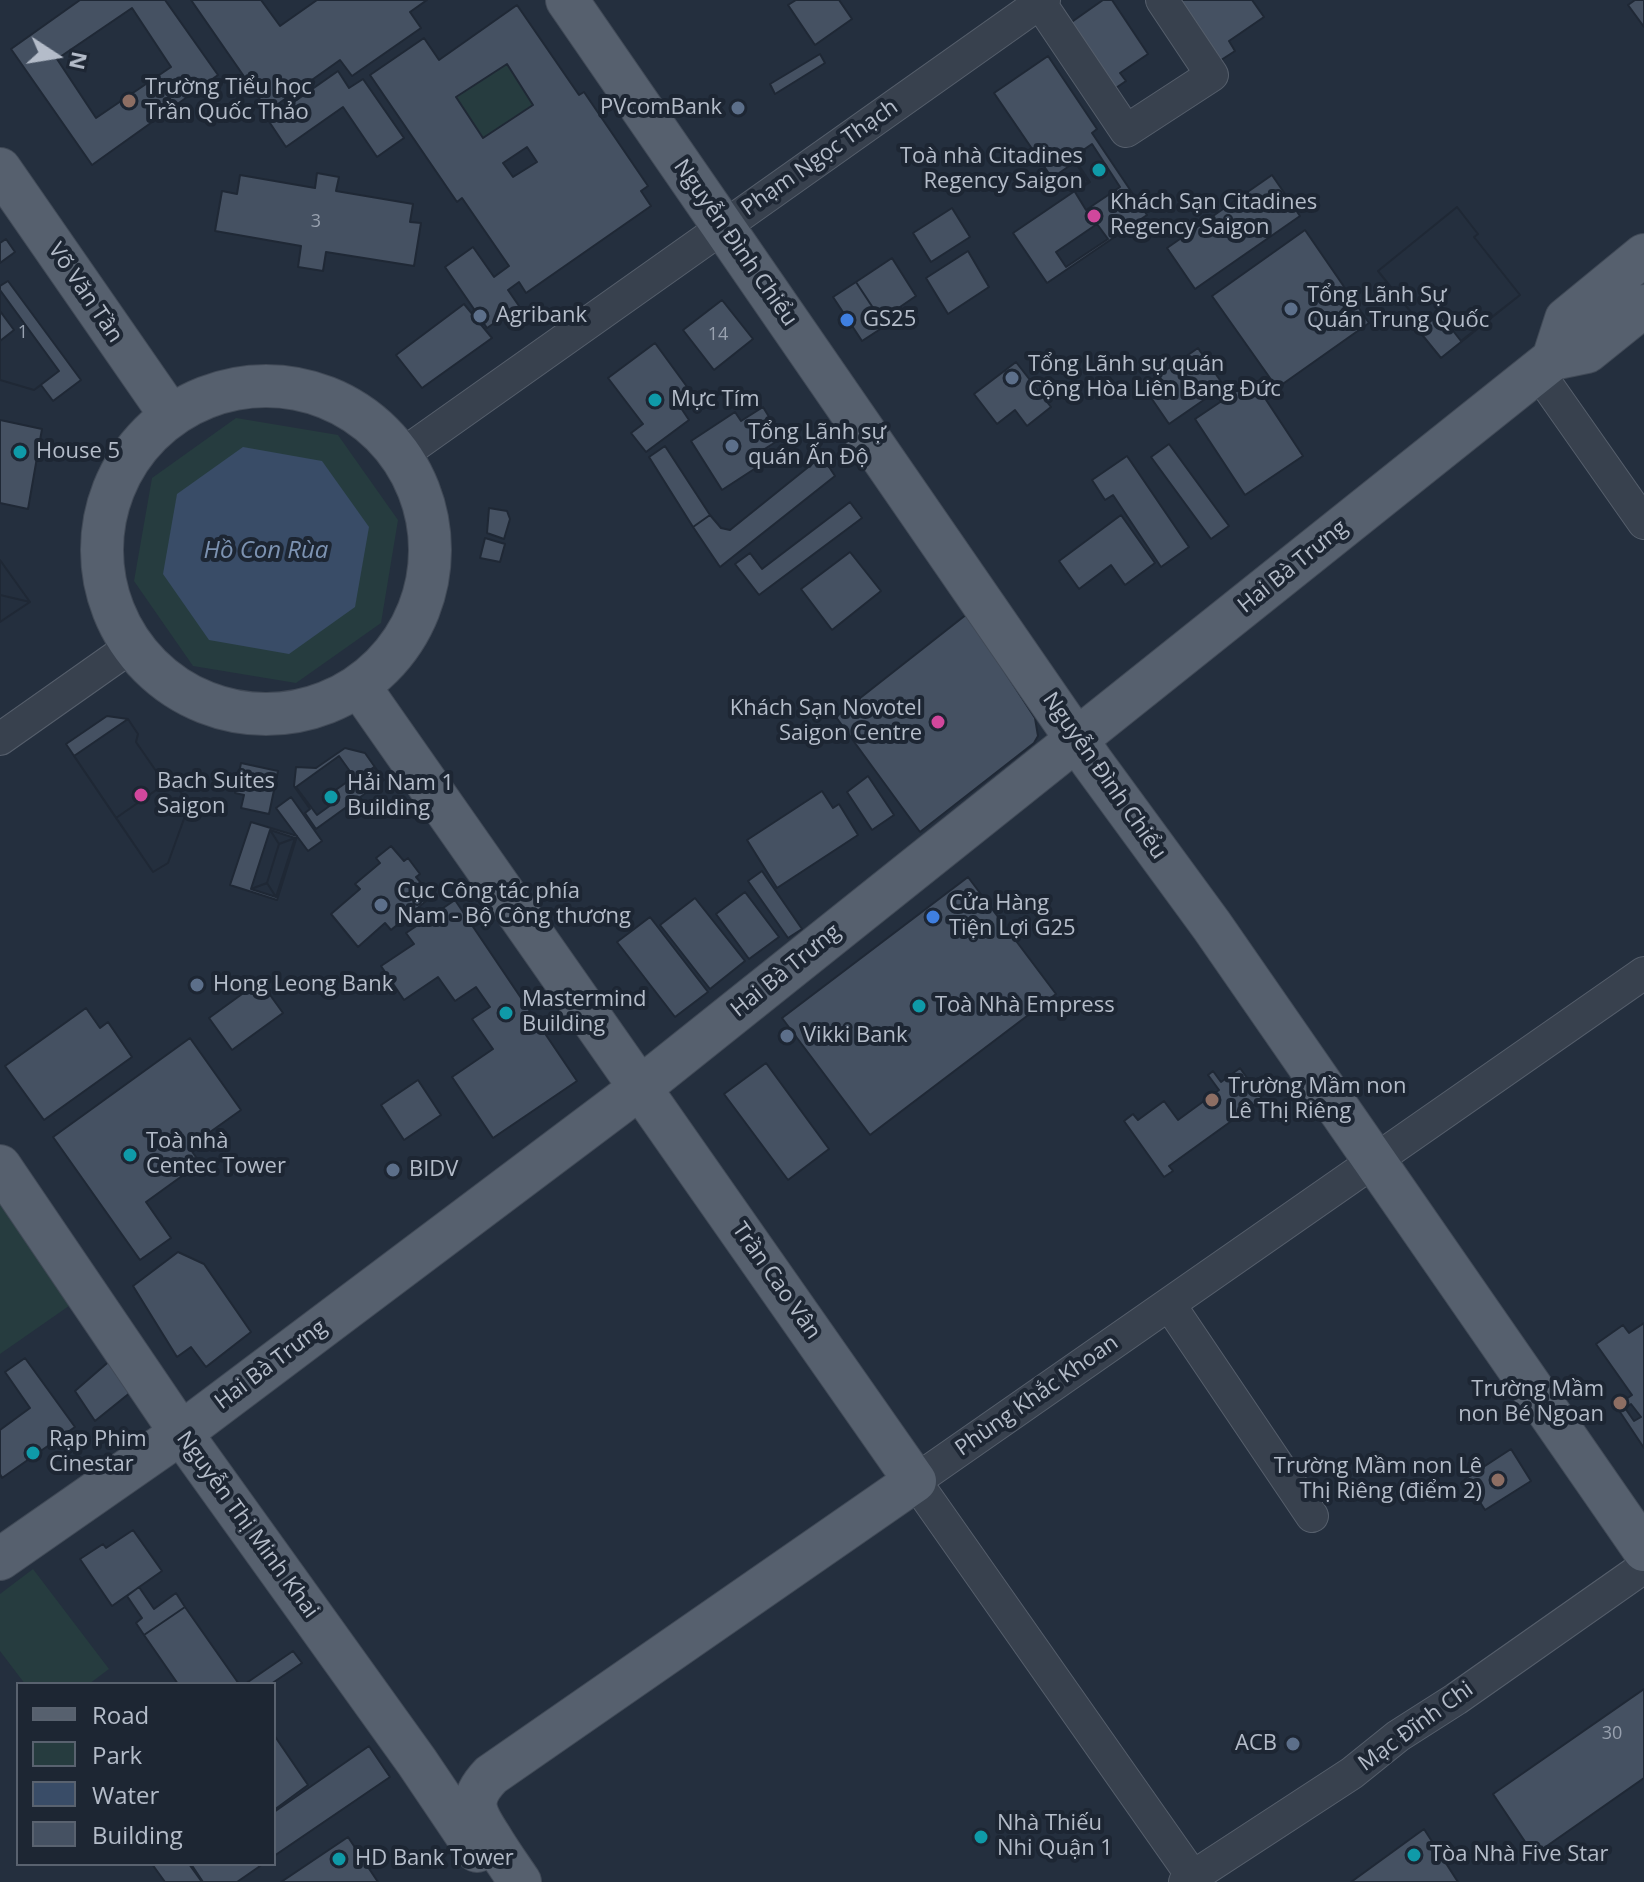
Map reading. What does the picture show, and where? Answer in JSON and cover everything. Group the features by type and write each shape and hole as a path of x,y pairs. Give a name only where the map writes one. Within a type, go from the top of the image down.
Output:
{"main road":[{"name":"Nguyễn Đình Chiểu","path":"567,0 1076,738 1212,926 1644,1550"},
{"name":"Võ Văn Tần","path":"0,169 171,416"},
{"name":"Hai Bà Trưng","path":"1561,351 1644,255"},
{"name":"Hai Bà Trưng","path":"0,1559 181,1433 640,1088 1561,351 1644,306"},
{"path":"268,386 294,388 319,394 365,419 400,456 418,491 428,528 427,579 421,605 396,650 359,686 337,699 288,714 237,713 212,707 178,689 148,665 132,646 109,600 104,574 104,523 111,498 128,463 151,433 171,416 217,393 268,386"},
{"name":"Trần Cao Vân","path":"359,686 915,1481"},
{"name":"Nguyễn Thị Minh Khai","path":"0,1166 181,1433 417,1762 497,1882"},
{"name":"Phùng Khắc Khoan","path":"491,1775 915,1481"},
{"path":"417,1762 452,1775 491,1775"},
{"path":"491,1775 481,1785 475,1799 475,1815 520,1882"}],"street":[{"path":"1042,2 1126,131 1212,75 1162,0"},
{"name":"Phạm Ngọc Thạch","path":"400,456 1042,2"},
{"path":"1561,351 1644,523"},
{"path":"0,739 132,646"},
{"name":"Phùng Khắc Khoan","path":"915,1481 1644,973"},
{"path":"1169,1304 1312,1516"},
{"name":"Trần Cao Vân","path":"915,1481 1189,1879"},
{"name":"Mạc Đĩnh Chi","path":"1189,1879 1352,1773 1398,1736 1644,1567"}],"green space":[{"path":"507,64 533,105 483,138 456,97"},
{"name":"Hồ Con Rùa","path":"236,418 338,435 398,520 381,623 296,683 193,666 134,581 152,478"},
{"path":"0,1166 89,1292 0,1354"},
{"path":"33,1569 109,1669 92,1682 23,1682 0,1651 0,1594"}],"water":[{"name":"Hồ Con Rùa","path":"243,447 322,461 369,527 355,607 289,654 209,640 163,574 177,494"}],"building":[{"path":"80,0 165,0 218,75 92,165 11,49","holes":["132,8 171,67 96,118 57,59"]},
{"path":"191,0 261,0 280,26 317,0 427,0 410,12 421,28 352,76 340,60 268,111"},
{"path":"796,0 839,0 852,19 815,45 788,5"},
{"path":"1103,0 1112,0 1148,54 1120,73 1126,81 1110,92 1066,26"},
{"path":"1176,0 1252,0 1264,17 1229,41 1235,51 1218,62"},
{"path":"1635,0 1644,0 1644,27 1628,5"},
{"path":"517,5 579,95 584,92 648,186 641,191 651,206 526,293 519,282 508,290 519,306 487,328 445,267 473,247 494,277 509,266 462,198 457,202 370,75 424,38 439,60","holes":["507,64 533,105 483,138 456,97","527,147 537,162 513,177 503,163"]},
{"path":"820,54 825,63 775,94 770,84"},
{"name":"Toà nhà Citadines Regency Saigon","path":"1048,56 1097,129 1092,133 1147,215 1047,283 1013,233 1088,182 1075,162 1052,178 994,93"},
{"path":"338,71 349,88 363,79 404,138 377,157 343,107 286,147 268,120"},
{"path":"1092,144 1120,187 1086,210 1075,192 1090,182 1073,157"},
{"path":"317,173 339,177 336,191 413,204 410,222 421,223 414,266 326,252 323,271 298,267 301,246 215,231 222,191 237,194 240,175 315,188"},
{"path":"1272,175 1300,216 1195,289 1167,248"},
{"path":"1457,207 1478,234 1474,237 1520,295 1441,358 1419,331 1423,327 1378,271"},
{"path":"1457,207 1478,234 1474,237 1520,295 1461,341 1440,314 1423,327 1378,271"},
{"path":"952,208 970,237 931,262 913,233"},
{"path":"1097,224 1108,239 1066,267 1056,252"},
{"name":"Tổng Lãnh Sự Quán Trung Quốc","path":"1305,230 1369,323 1277,388 1212,296"},
{"path":"6,239 15,252 0,263 0,243"},
{"path":"968,251 989,287 948,314 926,278"},
{"path":"892,258 916,296 881,320 856,282"},
{"path":"8,281 81,380 53,401 41,385 34,390 0,380 0,286"},
{"path":"856,282 885,326 862,341 833,297"},
{"path":"0,290 59,371 34,390 0,380"},
{"path":"722,300 753,339 714,370 683,330"},
{"path":"464,304 492,338 422,388 396,355"},
{"path":"0,311 14,330 0,341"},
{"name":"Mực Tím","path":"655,343 693,395 679,405 689,420 646,452 631,433 643,424 608,378"},
{"path":"1198,348 1224,386 1169,424 1143,386"},
{"name":"Tổng Lãnh sự quán Cộng Hòa Liên Bang Ðức","path":"1016,362 1051,407 1027,426 1015,410 997,424 974,394"},
{"path":"1253,380 1303,456 1245,495 1195,419"},
{"name":"Tổng Lãnh sự quán Ấn Độ","path":"763,407 782,438 763,450 762,464 722,490 691,441 735,412 741,421"},
{"name":"House 5","path":"0,420 42,429 28,509 0,503"},
{"path":"1169,444 1229,526 1211,539 1151,457"},
{"path":"665,446 710,515 693,527 649,457"},
{"path":"822,456 835,476 720,567 693,527 710,515 721,528 730,530"},
{"path":"1127,456 1189,547 1161,567 1113,495 1105,500 1092,480"},
{"path":"850,502 862,518 759,595 735,564 750,553 762,569"},
{"path":"489,508 507,511 510,519 504,539 487,533"},
{"path":"1121,515 1155,563 1125,585 1111,565 1079,589 1059,561"},
{"path":"485,538 505,544 500,562 480,558"},
{"path":"850,552 881,591 832,630 801,589"},
{"path":"0,560 30,602 0,622"},
{"path":"0,560 30,602 0,595"},
{"path":"0,595 30,602 0,622"},
{"name":"Khách Sạn Novotel Saigon Centre","path":"967,614 1035,718 1038,736 1034,743 920,832 836,717"},
{"name":"Bach Suites Saigon","path":"107,716 128,719 138,734 136,742 165,784 172,779 189,805 168,863 153,872 66,744"},
{"path":"128,719 138,734 136,742 165,784 116,818 74,756"},
{"name":"Hải Nam 1 Building","path":"345,748 365,753 384,780 316,829 305,813 310,809 294,786 296,767 316,768"},
{"path":"339,756 354,777 330,794 335,802 317,815 296,787"},
{"path":"241,763 278,771 269,814 241,808 244,795 235,793"},
{"path":"374,767 383,780 367,791 358,779"},
{"path":"868,776 894,815 872,830 847,792"},
{"path":"172,779 189,805 168,863 153,872 116,818"},
{"path":"822,791 833,808 839,804 858,835 777,888 747,840"},
{"path":"291,797 322,841 308,851 276,808"},
{"path":"251,822 297,836 277,900 230,885"},
{"path":"270,830 295,838 279,844"},
{"path":"270,830 279,844 267,883 251,889"},
{"path":"295,838 276,897 267,883 279,844"},
{"name":"Cục Công tác phía Nam - Bộ Công thương","path":"391,846 404,861 408,858 420,874 416,877 432,896 391,930 385,923 358,947 331,914 360,889 355,884 380,863 376,858"},
{"path":"762,871 802,929 788,938 748,881"},
{"name":"Toà Nhà Empress","path":"968,877 1056,994 870,1135 782,1018"},
{"path":"267,883 276,897 251,889"},
{"path":"745,892 779,937 749,959 716,914"},
{"path":"695,898 745,961 710,989 660,925"},
{"name":"Mastermind Building","path":"455,900 577,1081 493,1138 452,1077 493,1049 472,1019 490,1007 476,987 455,1001 438,977 404,1000 381,966 414,944 406,933"},
{"path":"650,917 708,992 675,1017 617,942"},
{"path":"260,981 283,1013 232,1050 209,1018"},
{"path":"86,1008 100,1028 108,1022 132,1057 44,1120 5,1066"},
{"name":"Toà nhà Centec Tower","path":"190,1038 241,1110 189,1147 200,1163 146,1202 171,1238 140,1260 53,1137"},
{"path":"766,1063 829,1149 788,1180 724,1094"},
{"path":"1240,1068 1262,1099 1169,1166 1173,1171 1164,1177 1124,1121 1133,1114 1138,1120 1164,1101 1178,1120 1219,1090 1208,1075 1213,1071 1221,1082"},
{"path":"418,1080 441,1115 404,1140 381,1105"},
{"path":"178,1252 204,1264 251,1332 206,1367 191,1347 177,1357 133,1286"},
{"path":"1644,1323 1644,1448 1616,1406 1632,1395 1596,1344 1623,1325 1629,1333","holes":["1631,1404 1641,1417 1634,1421 1625,1408"]},
{"path":"121,1351 131,1392 95,1421 75,1391"},
{"path":"25,1358 75,1427 2,1478 0,1430 30,1408 5,1372"},
{"name":"Trường Mầm non Lê Thị Riêng (điểm 2)","path":"1511,1449 1531,1481 1485,1510 1465,1479"},
{"path":"133,1530 162,1571 112,1606 80,1559 103,1544 106,1548"},
{"path":"139,1587 154,1609 176,1593 185,1607 144,1635 136,1623 142,1618 127,1596"},
{"path":"185,1607 238,1682 177,1682 144,1635"},
{"path":"293,1651 302,1663 274,1682 248,1682"},
{"path":"1644,1689 1644,1778 1534,1855 1493,1794"},
{"path":"276,1738 308,1785 276,1809"},
{"path":"369,1746 390,1777 276,1855 276,1811"},
{"name":"Tòa Nhà Five Star","path":"1424,1829 1458,1882 1351,1882"},
{"name":"HD Bank Tower","path":"348,1837 378,1882 281,1882"},
{"path":"153,1866 190,1866 202,1882 165,1882"},
{"path":"192,1866 260,1866 237,1882 203,1882"}],"place":[{"name":"Trường Tiểu học Trần Quốc Thảo","path":"129,101"},
{"name":"PVcomBank","path":"738,108"},
{"name":"Toà nhà Citadines Regency Saigon","path":"1099,170"},
{"name":"Khách Sạn Citadines Regency Saigon","path":"1094,216"},
{"name":"Tổng Lãnh Sự Quán Trung Quốc","path":"1291,309"},
{"name":"Agribank","path":"480,316"},
{"name":"GS25","path":"847,320"},
{"name":"Tổng Lãnh sự quán Cộng Hòa Liên Bang Ðức","path":"1012,378"},
{"name":"Mực Tím","path":"655,400"},
{"name":"Tổng Lãnh sự quán Ấn Độ","path":"732,446"},
{"name":"House 5","path":"20,452"},
{"name":"Khách Sạn Novotel Saigon Centre","path":"938,722"},
{"name":"Bach Suites Saigon","path":"141,795"},
{"name":"Hải Nam 1 Building","path":"331,797"},
{"name":"Cục Công tác phía Nam - Bộ Công thương","path":"381,905"},
{"name":"Cửa Hàng Tiện Lợi G25","path":"933,917"},
{"name":"Hong Leong Bank","path":"197,985"},
{"name":"Toà Nhà Empress","path":"919,1006"},
{"name":"Mastermind Building","path":"506,1013"},
{"name":"Vikki Bank","path":"787,1036"},
{"name":"Trường Mầm non Lê Thị Riêng","path":"1212,1100"},
{"name":"Toà nhà Centec Tower","path":"130,1155"},
{"name":"BIDV","path":"393,1170"},
{"name":"Trường Mầm non Bé Ngoan","path":"1620,1403"},
{"name":"Rạp Phim Cinestar","path":"33,1453"},
{"name":"Trường Mầm non Lê Thị Riêng (điểm 2)","path":"1498,1480"},
{"name":"ACB","path":"1293,1744"},
{"name":"Nhà Thiếu Nhi Quận 1","path":"981,1837"},
{"name":"Tòa Nhà Five Star","path":"1414,1855"},
{"name":"HD Bank Tower","path":"339,1859"}]}
